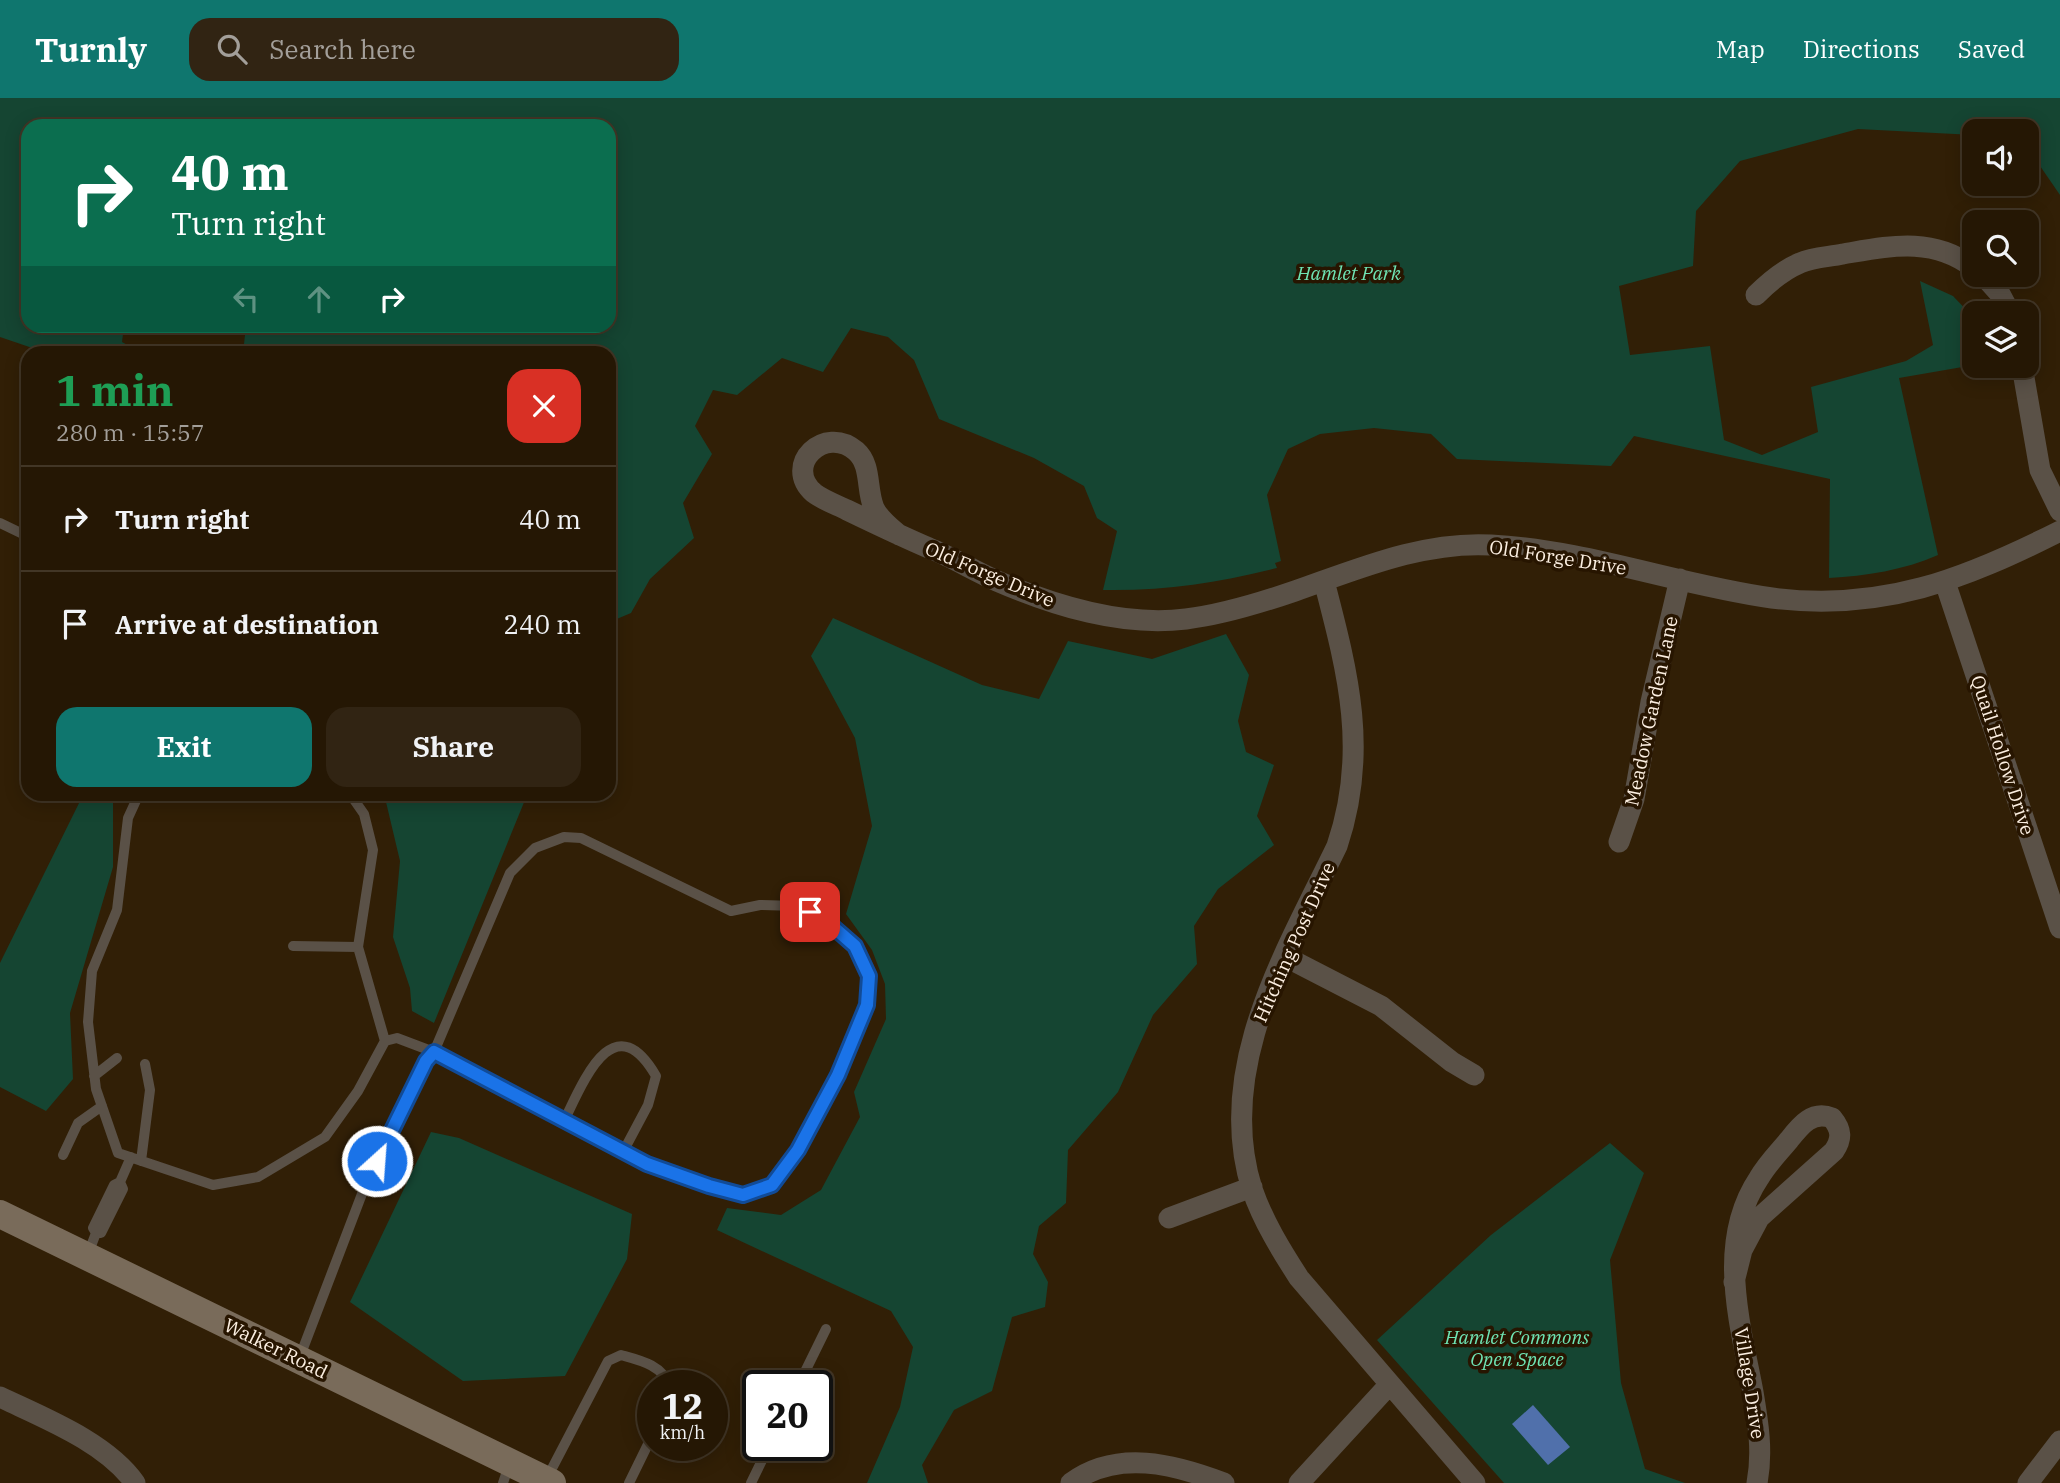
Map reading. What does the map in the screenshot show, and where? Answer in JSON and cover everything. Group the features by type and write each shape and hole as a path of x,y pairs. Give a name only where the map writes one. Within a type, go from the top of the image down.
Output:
{"street":[{"path":"1756,295 1769,282 1802,262 1897,245 1923,245 1947,251 1962,260"},
{"path":"2024,378 2040,470 2060,511"},
{"name":"Old Forge Drive","path":"899,535 874,509 866,466 858,452 843,444 827,442 814,447 805,458 803,474 811,491 899,535 998,581 1082,611 1147,620 1188,619 1279,597 1378,561 1455,545 1491,544 1565,554 1773,598 1858,600 1945,582 1980,570 2060,531"},
{"name":"Meadow Garden Lane","path":"1619,842 1634,799 1651,702 1680,579"},
{"name":"Hitching Post Drive","path":"1324,581 1348,678 1354,716 1355,753 1346,818 1337,846 1284,956 1259,1017 1243,1084 1245,1152 1252,1188 1278,1246 1299,1278 1475,1483"},
{"name":"Quail Hollow Drive","path":"1945,582 2060,928"},
{"path":"1284,956 1381,1006 1452,1062 1474,1075"},
{"name":"Village Drive","path":"1734,1282 1742,1250 1759,1218 1834,1151 1840,1142 1839,1129 1832,1118 1820,1115 1806,1121 1758,1178 1738,1223 1734,1282 1757,1418 1760,1447 1758,1483"},
{"path":"1169,1218 1252,1188"},
{"name":"Walker Road","path":"0,1214 91,1245 506,1473 549,1482"},
{"path":"1299,1483 1390,1385"},
{"path":"0,1397 84,1438 128,1474 135,1483"},
{"path":"2028,1483 2060,1441"},
{"path":"1071,1483 1093,1469 1113,1463 1134,1462 1156,1464 1224,1483"}],"lane":[{"path":"0,523 21,533"},
{"path":"136,801 128,818 117,910 92,971 88,1022 94,1076 118,1153 213,1185 258,1177 325,1137 358,1091 385,1041 358,947 373,850 364,814 355,801"},
{"path":"299,1359 365,1186 426,1061 434,1052 510,873 535,848 564,837 581,838 731,911 760,905 796,906 823,918 855,946 869,976 867,1005 838,1075 798,1150 772,1185 743,1195 647,1164 434,1052 397,1038 385,1041"},
{"path":"293,946 358,947"},
{"path":"564,1121 591,1066 610,1048 626,1046 645,1057 656,1076 649,1105 623,1152"},
{"path":"94,1076 117,1059"},
{"path":"91,1245 101,1233 123,1189 120,1182 136,1159 150,1090 145,1064"},
{"path":"63,1155 78,1123 102,1107"},
{"path":"806,1370 826,1329"},
{"path":"549,1482 608,1361 621,1355 650,1364 657,1370"},
{"path":"629,1483 640,1461"},
{"path":"751,1483 762,1461"}],"green space":[{"name":"Hamlet Park","path":"0,98 2060,98 2060,195 2039,164 2039,119 1962,119 1962,134 1858,129 1740,161 1696,211 1693,266 1619,286 1630,355 1710,346 1724,440 1762,455 1818,432 1811,387 1906,361 1933,345 1920,281 1953,296 1962,305 1962,367 1899,378 1938,555 1912,565 1871,574 1829,578 1830,479 1634,436 1611,466 1457,459 1431,434 1374,428 1320,434 1288,449 1267,495 1281,561 1275,563 1277,568 1191,585 1103,590 1117,531 1097,518 1084,486 1034,458 939,419 914,360 888,337 851,328 823,372 782,358 737,395 713,390 695,426 712,454 683,503 694,538 650,579 631,613 616,619 616,346 244,346 245,333 616,333 616,119 21,119 21,333 123,333 122,342 129,346 26,346 0,337"},
{"path":"833,618 982,685 1039,699 1068,641 1152,659 1226,634 1249,675 1238,721 1246,752 1274,765 1257,816 1274,845 1218,889 1194,926 1197,964 1153,1015 1118,1092 1068,1150 1066,1203 1039,1226 1033,1254 1048,1282 1045,1307 1012,1317 992,1391 954,1410 922,1465 928,1483 867,1483 900,1407 913,1347 891,1311 717,1230 727,1208 781,1215 821,1190 860,1117 854,1092 886,1019 885,984 872,950 846,914 872,826 855,738 811,656"},
{"path":"80,801 113,801 113,867 70,1013 73,1079 46,1111 0,1087 0,963"},
{"path":"525,801 434,1023 412,1011 410,988 393,937 400,861 386,802"},
{"path":"431,1132 459,1138 632,1214 627,1259 565,1376 463,1381 350,1302"},
{"name":"Hamlet Commons Open Space","path":"1610,1143 1644,1173 1610,1260 1621,1383 1645,1469 1685,1483 1504,1483 1377,1340 1491,1235"}],"water":[{"path":"1533,1405 1570,1447 1548,1465 1512,1424"}],"route":[{"path":"377,1161 426,1061 434,1052 647,1164 743,1195 772,1185 798,1150 838,1075 867,1005 869,976 855,946 823,918 810,912"}]}
